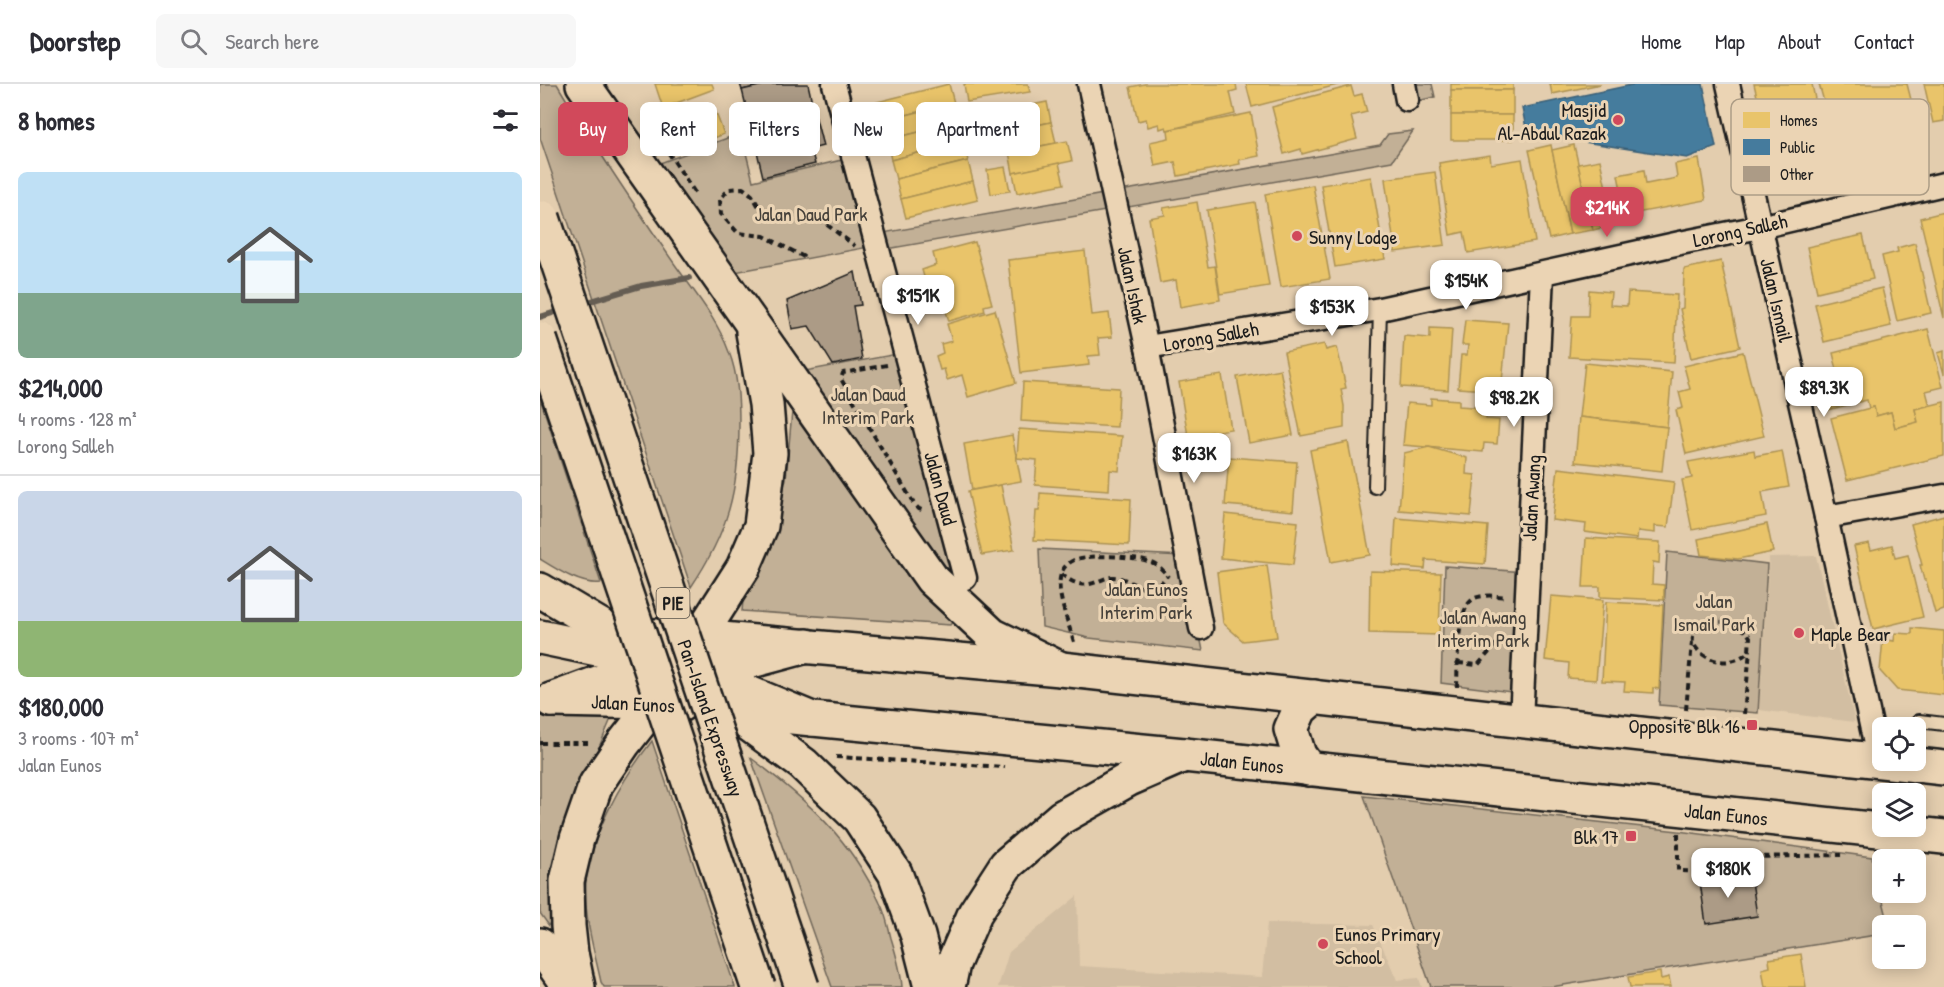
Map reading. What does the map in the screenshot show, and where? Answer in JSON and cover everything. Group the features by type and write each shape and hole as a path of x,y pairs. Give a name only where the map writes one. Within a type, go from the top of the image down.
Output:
{"highway":[{"path":"583,84 932,579 992,635 1187,685 1314,697 1872,761"},
{"name":"Pan-Island Expressway","path":"542,214 802,987"},
{"path":"578,987 568,926 567,881 576,839 596,784 699,637 743,568 761,526 770,453 766,404 751,321"},
{"name":"Pan-Island Expressway","path":"540,339 758,987"},
{"path":"540,590 616,635 669,677"},
{"path":"540,637 616,635 699,637 807,646 1068,656"},
{"path":"540,637 607,651 669,677 812,719"},
{"path":"669,677 807,646"},
{"name":"Jalan Eunos","path":"545,700 669,677 731,711 1184,755 1944,837"},
{"path":"1309,769 1299,754 1291,729 1300,709 1314,697"},
{"path":"731,711 803,764 859,818 895,873 918,936 931,987"},
{"path":"948,987 953,964 975,913 1006,865 1062,817 1129,779 1184,755"},
{"path":"1926,766 1944,768"},
{"path":"540,945 569,987"}],"street":[{"name":"Jalan Daud","path":"834,84 965,578"},
{"name":"Jalan Ishak","path":"1089,84 1147,347 1201,628"},
{"name":"Jalan Ismail","path":"1728,84 1731,99"},
{"name":"Lorong Salleh","path":"1929,188 1944,184"},
{"name":"Jalan Ismail","path":"1753,195 1872,730"},
{"name":"Lorong Salleh","path":"1147,347 1380,309 1897,195"},
{"name":"Jalan Awang","path":"1521,722 1514,601 1542,274"},
{"path":"1826,517 1944,496"}],"lane":[{"path":"1375,487 1380,309"},
{"path":"1926,722 1944,724"}],"path":[{"path":"804,257 764,236 737,232 720,212 719,204 723,194 734,188 745,189 752,195 762,212 780,220 799,214 814,215 858,248"},
{"path":"907,362 843,373 841,379 916,506 926,512 946,507"},
{"path":"1061,574 1082,585 1115,577 1137,587 1146,588 1158,585 1168,578 1155,564 1145,560 1092,557 1072,561 1061,574 1068,656"},
{"path":"1457,688 1461,620 1467,604 1481,596 1514,601"},
{"path":"1686,710 1692,638 1695,630 1701,626 1722,622 1742,627 1751,643 1744,714"},
{"path":"1458,663 1478,665 1505,634"},
{"path":"1692,638 1701,655 1721,662 1740,658 1749,651 1751,643"},
{"path":"1678,831 1678,871 1714,872 1715,858 1851,855"}],"shaded area":[{"name":"Maple Bear","path":"1816,556 1855,722 1759,710 1769,557"},
{"name":"Eunos Primary School","path":"1077,896 1079,966 1262,977 1267,923 1373,925 1397,980 1419,978 1422,987 998,987 1009,952"}],"green space":[{"path":"540,84 557,84 568,102 558,102 558,156 602,156 710,314 724,339 732,361 739,415 734,490 714,548 691,587 540,138"},
{"path":"1409,84 1432,84 1435,97 1413,102"},
{"path":"1413,131 1392,161 881,250 877,234 1380,145 1388,134"},
{"name":"Jalan Daud Park","path":"729,137 729,156 747,156 753,181 846,159 869,247 724,274 649,167 679,156 717,156 717,142"},
{"name":"Jalan Daud Interim Park","path":"897,354 956,570 945,570 794,373"},
{"path":"540,398 601,583 578,579 540,559"},
{"path":"793,400 953,621 950,625 742,611 744,590 769,547 786,479"},
{"name":"Jalan Eunos Interim Park","path":"1039,549 1184,556 1203,651 1089,638 1042,627"},
{"name":"Jalan Ismail Park","path":"1667,552 1767,564 1758,713 1659,705"},
{"name":"Jalan Awang Interim Park","path":"1445,566 1525,572 1519,693 1441,683"},
{"path":"540,711 613,714 565,828 557,937 540,913"},
{"path":"652,741 735,987 604,987 601,982 586,906 585,894 589,862 610,807 630,772"},
{"path":"751,758 808,805 841,840 855,859 884,912 901,974 902,987 832,987"},
{"path":"1364,796 1678,831 1872,857 1872,903 1884,903 1886,915 1872,915 1872,936 1551,987 1431,987"}],"building: Homes":[{"path":"655,84 712,84 714,89 679,102 661,102"},
{"path":"949,84 954,102 916,102 916,112 904,116 904,102 877,102"},
{"path":"964,84 1028,84 1030,92 967,102"},
{"path":"1145,84 1236,84 1237,90 1230,92 1235,114 1167,130 1166,127 1160,129 1159,124 1148,127 1146,119 1138,121 1130,87"},
{"path":"1246,84 1341,84 1252,107"},
{"path":"1451,84 1513,84 1513,90 1451,90"},
{"path":"1550,84 1601,84 1552,94"},
{"path":"1754,84 1812,84 1815,99 1758,99"},
{"path":"1819,84 1907,84 1911,99 1823,99"},
{"path":"1924,84 1944,84 1944,121 1933,123"},
{"path":"1351,86 1354,96 1362,94 1367,112 1351,116 1357,139 1302,154 1301,149 1284,154 1272,107"},
{"path":"1451,90 1513,90 1513,115 1451,115"},
{"path":"1047,102 1051,122 1040,124 1040,103"},
{"path":"916,112 916,133 904,136 904,116"},
{"path":"1251,113 1259,156 1239,160 1240,164 1178,176 1175,162 1155,166 1150,142 1169,138 1168,130"},
{"path":"1451,115 1513,115 1513,140 1451,140"},
{"path":"717,116 724,134 717,137"},
{"path":"1051,122 1056,143 1040,146 1040,124"},
{"path":"916,133 916,153 891,160 890,156 904,156 904,136"},
{"path":"1067,141 1072,161 1013,173 1010,156 1040,156 1040,146"},
{"path":"1551,145 1570,234 1549,239 1529,150"},
{"path":"1574,145 1593,230 1570,234 1552,150"},
{"path":"916,153 916,156 967,156 968,161 896,179 891,160"},
{"path":"1490,155 1491,164 1522,159 1535,242 1468,253 1464,232 1450,235 1439,163"},
{"path":"1699,159 1706,200 1626,215 1618,175 1644,170 1646,184 1677,178 1675,164"},
{"path":"1600,160 1614,225 1593,230 1578,164"},
{"path":"968,161 973,181 901,199 896,179"},
{"path":"1059,163 1064,184 1017,193 1013,173"},
{"path":"1005,167 1010,191 991,194 987,170"},
{"path":"1435,172 1445,245 1395,252 1385,179"},
{"path":"1371,177 1385,259 1335,267 1321,185"},
{"path":"973,181 978,200 906,218 901,199"},
{"name":"Sunny Lodge","path":"1313,185 1330,279 1281,287 1265,194"},
{"path":"1197,202 1208,267 1215,266 1220,300 1180,307 1176,280 1160,283 1149,218 1165,215 1163,208"},
{"path":"1255,202 1269,286 1220,294 1207,210"},
{"path":"1944,212 1944,318 1920,218"},
{"path":"1863,235 1873,279 1817,292 1807,247"},
{"path":"975,242 992,304 984,306 985,311 949,321 944,305 933,308 922,270 936,265 933,253"},
{"path":"1915,243 1931,313 1897,321 1882,256 1898,252 1897,248"},
{"path":"1085,251 1092,315 1109,313 1112,337 1098,338 1100,355 1088,356 1089,365 1021,373 1008,260"},
{"path":"1721,261 1740,347 1691,358 1680,309 1683,308 1684,269"},
{"path":"1882,288 1891,326 1824,342 1815,304"},
{"path":"1589,290 1611,292 1610,305 1627,306 1628,292 1677,295 1674,363 1569,357 1572,316 1588,316"},
{"path":"995,310 1016,383 968,397 962,375 947,380 944,369 940,370 936,356 943,353 941,344 952,341 947,324"},
{"path":"1465,320 1508,323 1501,391 1458,388 1461,355 1467,355 1468,345 1462,345"},
{"path":"1430,328 1452,329 1448,390 1401,387 1404,336 1430,338"},
{"path":"1928,329 1943,387 1926,391 1930,406 1915,409 1918,422 1895,428 1891,412 1876,416 1874,407 1869,408 1867,400 1824,411 1816,379 1838,374 1833,353"},
{"path":"1324,344 1326,350 1337,347 1346,388 1341,389 1344,428 1301,436 1284,352"},
{"path":"1944,351 1944,374 1938,353"},
{"path":"1743,352 1764,436 1686,454 1676,410 1683,408 1679,392 1690,389 1684,366"},
{"path":"1585,363 1672,372 1667,427 1579,417"},
{"path":"1280,369 1293,435 1249,443 1237,377"},
{"path":"1222,375 1231,429 1188,436 1179,382"},
{"path":"1023,382 1119,388 1117,427 1021,421"},
{"path":"1431,398 1459,400 1459,406 1487,408 1486,419 1499,420 1497,444 1484,443 1483,452 1403,445 1407,403 1431,405"},
{"path":"1944,402 1944,456 1847,480 1831,418 1874,407 1876,416 1891,412 1895,428 1918,422 1915,409"},
{"path":"1579,417 1667,427 1662,471 1575,462"},
{"path":"1019,429 1122,436 1119,471 1110,470 1109,490 1035,485 1037,460 1017,458"},
{"path":"1012,435 1021,481 972,490 964,444"},
{"path":"1348,442 1370,555 1331,562 1310,450"},
{"path":"1429,447 1467,458 1466,474 1475,475 1471,516 1399,510 1404,453"},
{"path":"1754,450 1755,456 1782,451 1789,487 1762,492 1766,516 1692,530 1682,480 1692,478 1688,462"},
{"path":"1229,457 1297,462 1293,511 1225,505"},
{"path":"1558,468 1674,482 1668,527 1655,526 1655,533 1638,531 1637,539 1585,532 1586,524 1552,520"},
{"path":"1001,485 1014,550 982,555 968,491"},
{"path":"1040,493 1131,499 1129,545 1034,540"},
{"path":"1225,514 1298,522 1293,565 1221,558"},
{"path":"1944,515 1944,610 1935,613 1926,580 1924,580 1911,524"},
{"path":"1396,518 1488,526 1485,564 1426,560 1425,569 1393,566"},
{"path":"1767,524 1773,552 1738,559 1701,555 1698,539"},
{"path":"1586,538 1660,542 1659,563 1653,562 1652,584 1664,585 1664,600 1600,597 1600,587 1583,587"},
{"path":"1869,543 1871,550 1892,545 1895,558 1908,555 1923,617 1873,629 1854,546"},
{"path":"1267,565 1277,637 1243,641 1223,623 1217,572"},
{"path":"1370,571 1441,573 1439,635 1369,633"},
{"path":"1551,596 1603,600 1596,680 1568,678 1569,663 1545,660"},
{"path":"1606,602 1663,605 1659,689 1653,688 1653,693 1624,691 1625,682 1602,681"},
{"path":"1912,628 1944,631 1944,695 1897,690 1880,671 1883,639 1894,641 1895,633 1912,634"},
{"path":"1801,954 1806,987 1765,987 1762,969 1770,967 1769,959"},
{"path":"1660,972 1661,979 1669,977 1671,987 1630,987 1628,977"}],"building: Public":[{"name":"Masjid Al-Abdul Razak","path":"1636,84 1703,84 1716,147 1687,158 1527,133 1522,108"}],"building: Other":[{"path":"740,84 768,84 742,90"},
{"path":"768,84 808,84 812,102 745,102 742,90"},
{"path":"758,156 813,156 815,164 763,177"},
{"path":"855,272 861,305 853,306 862,359 833,365 809,326 792,329 787,301"},
{"path":"1751,874 1757,916 1706,924 1700,882"}],"waterway":[{"path":"581,304 641,286 689,278"},
{"path":"540,317 562,310"}],"place":[{"name":"Masjid Al-Abdul Razak","path":"1618,120"},
{"name":"Sunny Lodge","path":"1297,236"},
{"name":"Maple Bear","path":"1799,633"},
{"name":"Opposite Blk 16","path":"1752,725"},
{"name":"Blk 17","path":"1631,836"},
{"name":"Eunos Primary School","path":"1323,944"}]}
